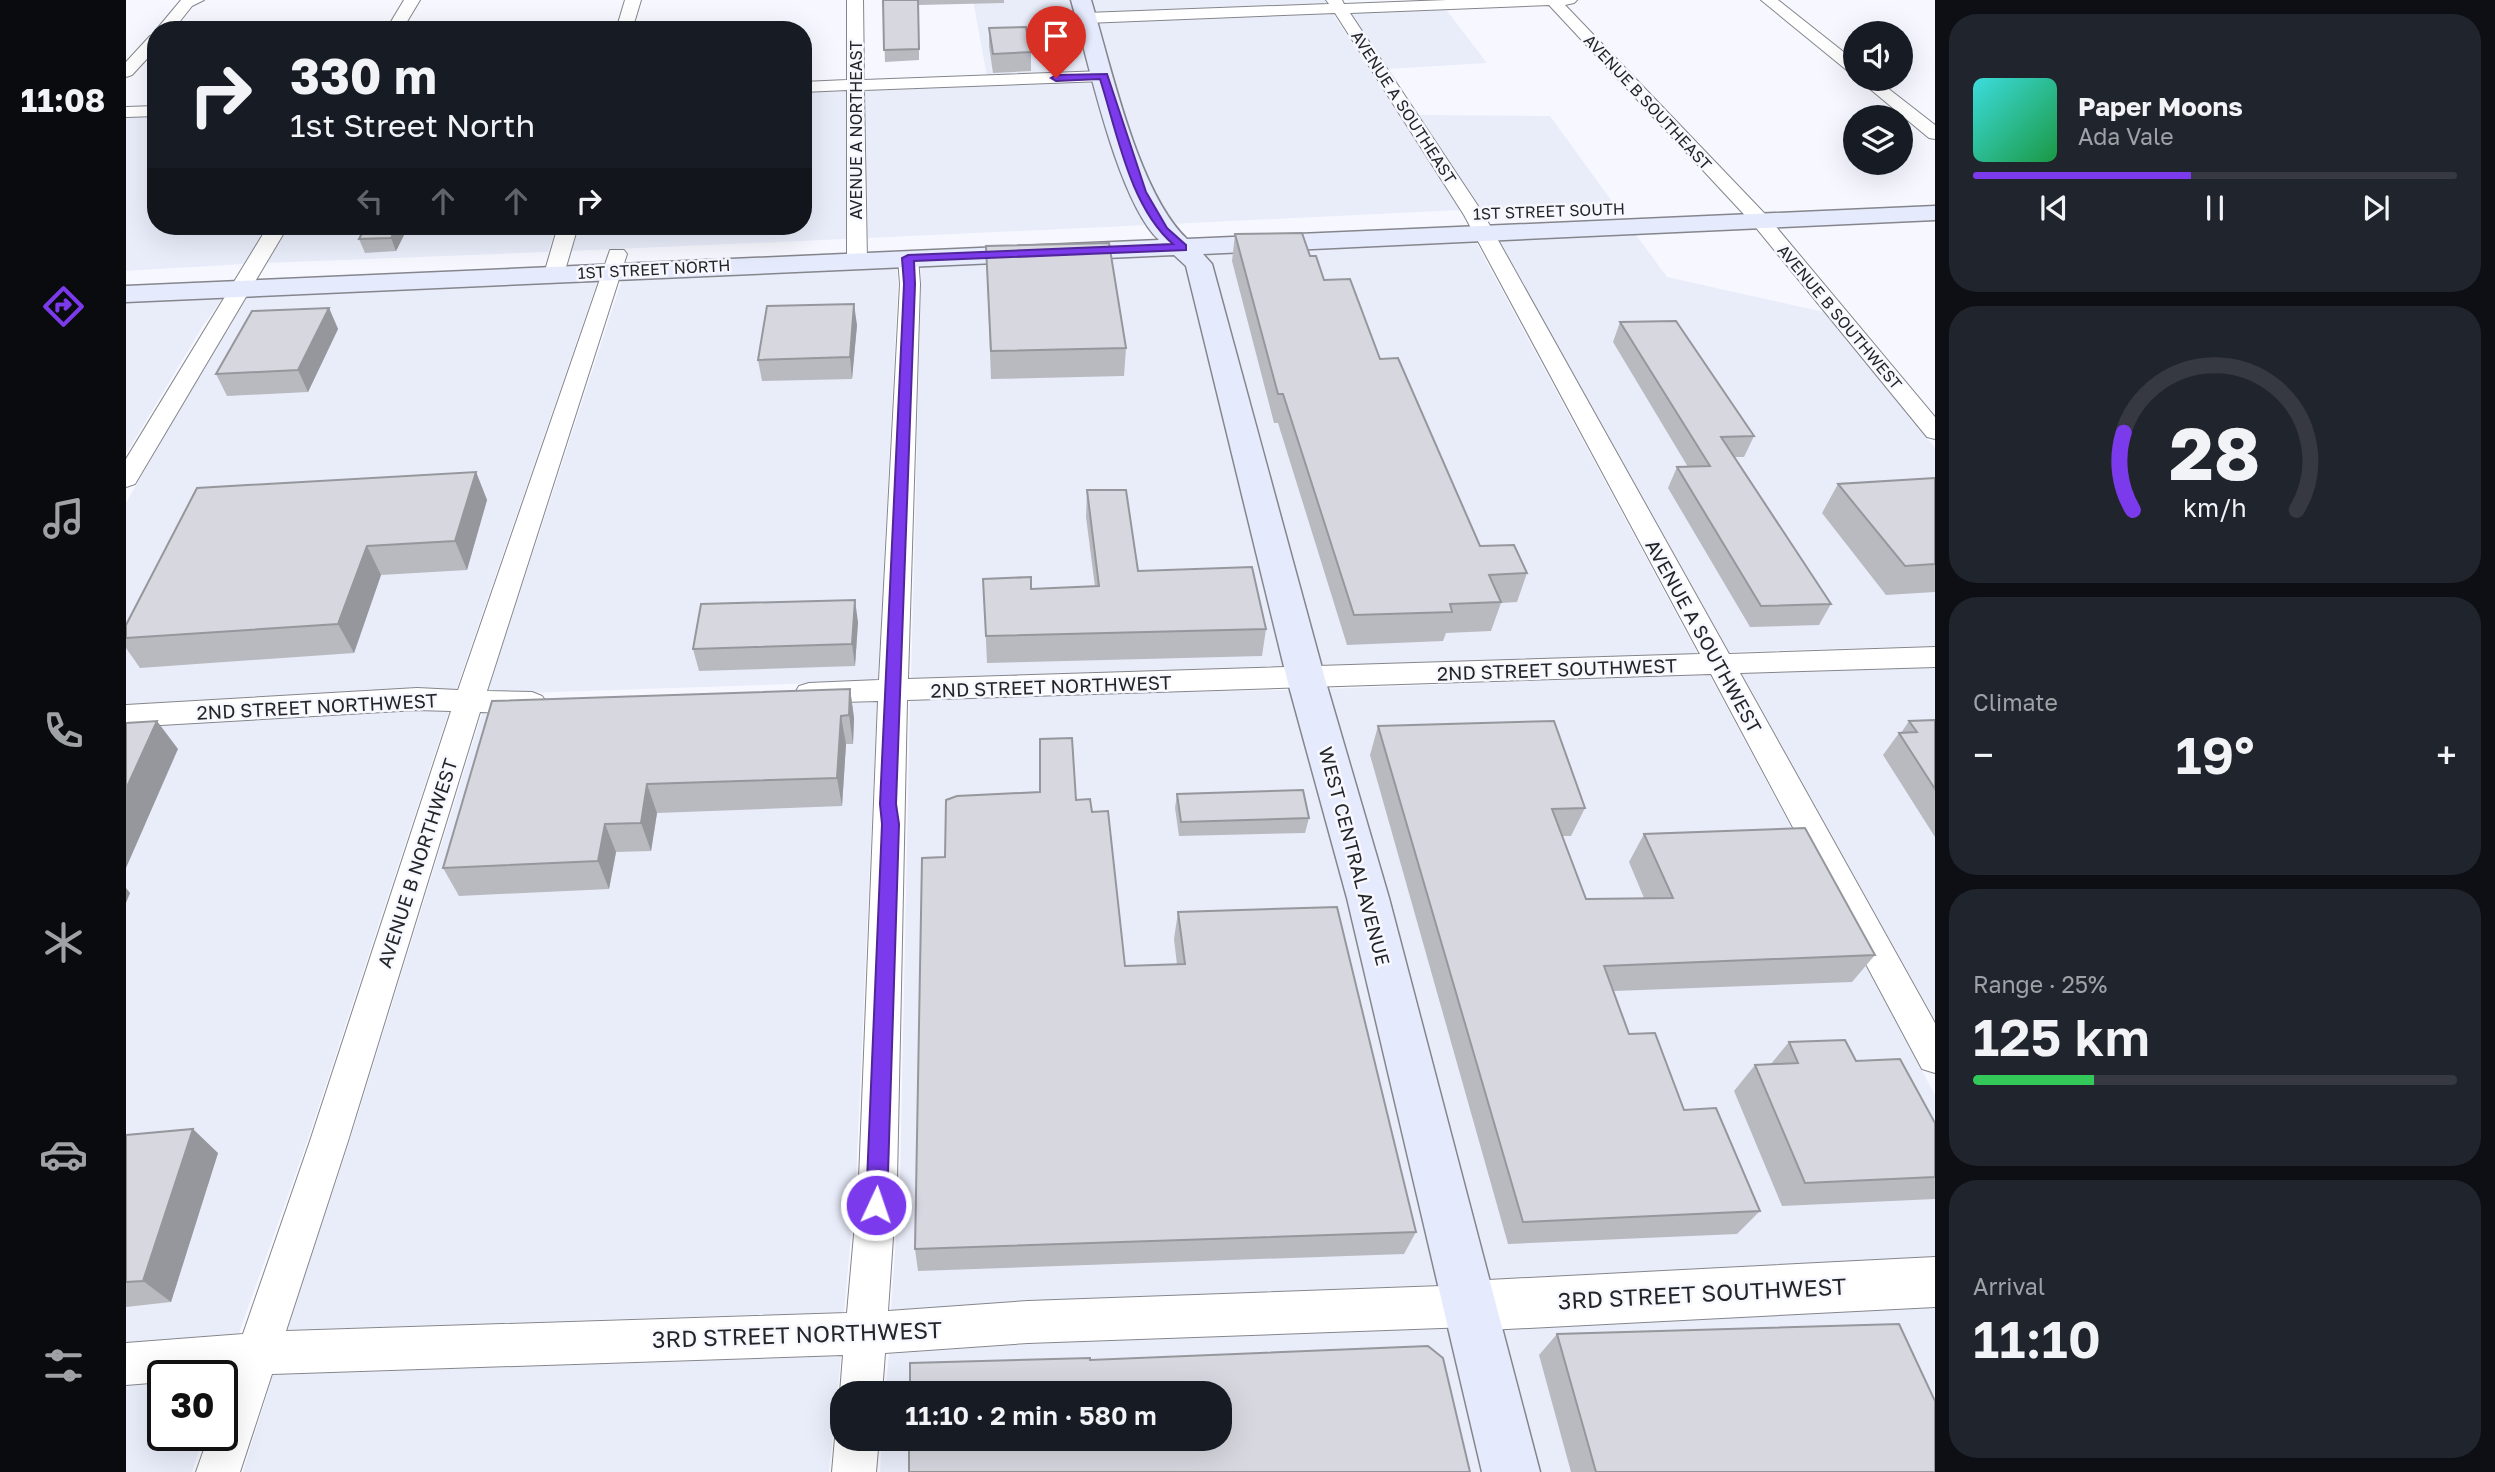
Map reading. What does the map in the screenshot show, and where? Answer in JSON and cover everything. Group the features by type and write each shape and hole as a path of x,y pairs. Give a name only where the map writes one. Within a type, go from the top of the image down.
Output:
{"main road":[{"name":"WEST CENTRAL AVENUE","path":"1083,9 1141,192 1172,238 1199,264 1306,679 1368,898 1511,1472"},
{"name":"1ST STREET SOUTH","path":"1752,212 1935,194"},
{"name":"1ST STREET SOUTH","path":"1172,238 1752,212 1935,213"},
{"name":"1ST STREET NORTH","path":"126,275 247,278 1172,238"},
{"name":"1ST STREET NORTH","path":"857,252 908,258 1172,238"},
{"name":"1ST STREET NORTH","path":"126,294 247,278"}],"street":[{"path":"399,21 412,0"},
{"path":"627,21 633,0"},
{"name":"AVENUE A NORTHEAST","path":"855,0 857,252"},
{"name":"AVENUE B SOUTHEAST","path":"1552,0 1752,212"},
{"path":"1083,9 1569,0"},
{"path":"1769,0 1843,59"},
{"path":"173,21 192,2"},
{"name":"AVENUE A SOUTHEAST","path":"1336,4 1479,224"},
{"path":"126,72 147,49"},
{"path":"812,87 1104,76"},
{"path":"1882,91 1935,134"},
{"path":"126,112 147,111"},
{"name":"AVENUE B SOUTHWEST","path":"1752,212 1935,432"},
{"name":"AVENUE A SOUTHWEST","path":"1479,224 1935,1057"},
{"path":"130,465 273,235"},
{"path":"556,265 565,235"},
{"path":"862,1381 878,1180 910,284 908,258"},
{"name":"AVENUE B NORTHWEST","path":"218,1472 328,1141 468,701 615,263"},
{"name":"2ND STREET SOUTHWEST","path":"1306,679 1935,656"},
{"name":"2ND STREET NORTHWEST","path":"788,694 1306,679"},
{"name":"2ND STREET NORTHWEST","path":"126,716 417,699 563,702"},
{"name":"3RD STREET SOUTHWEST","path":"1469,1306 1935,1282"},
{"name":"3RD STREET NORTHWEST","path":"126,1364 256,1353 867,1333 1028,1322 1469,1306"},
{"path":"854,1472 856,1451"}],"shaded area":[{"path":"973,0 1072,0 1093,73 987,77"},
{"path":"1089,0 1325,0 1329,6 1094,14"},
{"path":"1444,7 1487,63 1388,69 1349,11"},
{"path":"1332,12 1460,210 1170,224 1152,191 1131,136 1096,20"},
{"path":"1095,80 1148,225 868,238 865,89"},
{"path":"846,89 846,239 571,251 576,235 812,235 812,91"},
{"path":"147,115 147,235 261,235 243,264 126,271 126,116"},
{"path":"1419,115 1550,116 1614,204 1481,209"},
{"path":"1634,232 1667,277 1824,312 1935,448 1935,646 1729,652 1497,238"},
{"path":"284,235 554,235 548,252 267,263"},
{"path":"1475,239 1698,654 1319,668 1211,264 1202,252"},
{"path":"1176,253 1188,265 1287,669 911,680 920,262"},
{"path":"897,264 878,681 526,693 488,691 623,276"},
{"path":"599,277 456,690 420,688 126,706 126,503 229,323 250,293"},
{"path":"226,294 204,324 126,451 126,300"},
{"path":"1935,667 1935,1020 1741,673"},
{"path":"1709,674 1935,1095 1935,1260 1486,1283 1325,689"},
{"path":"1293,690 1349,899 1441,1285 1028,1301 891,1310 900,1178 910,701 1099,693"},
{"path":"877,702 856,1180 844,1312 287,1330 350,1140 482,713"},
{"path":"413,709 449,711 307,1142 239,1333 126,1343 126,727"},
{"path":"1935,1303 1935,1472 1536,1472 1498,1326"},
{"path":"1451,1328 1486,1472 880,1472 881,1451 1232,1451 1232,1381 886,1381 889,1354 1029,1344"},
{"path":"841,1356 838,1381 830,1381 829,1472 243,1472 273,1375"},
{"path":"147,1384 147,1451 199,1451 192,1472 126,1472 126,1386"}],"building":[{"path":"883,0 918,0 919,49 884,50"},
{"path":"1026,27 1031,52 993,54 989,28"},
{"path":"1302,233 1310,256 1316,256 1324,280 1350,279 1380,359 1398,358 1480,546 1514,545 1527,573 1489,575 1501,602 1450,604 1452,612 1354,615 1283,394 1278,394 1235,234"},
{"path":"361,235 392,235 391,238 359,239"},
{"path":"1109,243 1126,348 991,351 986,246"},
{"path":"854,304 850,357 758,360 767,306"},
{"path":"329,308 298,370 216,374 252,311"},
{"path":"1676,321 1754,436 1721,437 1831,604 1761,606 1677,467 1710,466 1620,322"},
{"path":"476,472 455,541 367,546 338,624 126,638 126,625 197,488"},
{"path":"1935,478 1935,564 1905,566 1838,484"},
{"path":"1087,490 1126,490 1138,571 1252,567 1266,629 986,636 983,579 1031,577 1031,589 1099,586"},
{"path":"855,600 852,644 693,649 701,604"},
{"path":"850,689 849,715 841,716 837,778 647,784 641,823 605,824 598,861 443,868 492,701"},
{"path":"1935,720 1935,789 1899,733 1917,732 1909,721"},
{"path":"157,721 126,789 126,723"},
{"path":"1554,721 1585,808 1552,809 1586,899 1673,898 1644,834 1805,828 1875,955 1604,966 1629,1034 1655,1033 1684,1110 1716,1108 1760,1211 1523,1222 1378,726"},
{"path":"1072,738 1076,800 1090,799 1092,812 1108,811 1125,966 1185,964 1178,912 1337,907 1416,1232 915,1249 922,858 945,857 946,800 957,796 1040,792 1040,739"},
{"path":"1303,790 1309,818 1181,822 1177,794"},
{"path":"1845,1040 1856,1061 1900,1059 1935,1123 1935,1177 1805,1183 1755,1065 1798,1063 1789,1042"},
{"path":"193,1129 143,1281 126,1282 126,1135"},
{"path":"1899,1324 1935,1401 1935,1472 1596,1472 1557,1334"},
{"path":"1428,1346 1443,1358 1470,1472 909,1472 909,1451 1232,1451 1232,1381 910,1381 910,1363 1090,1360"}],"route":[{"path":"876,1205 890,824 888,804 910,284 908,258 1183,247 1162,229 1141,192 1104,76 1056,78"}]}
